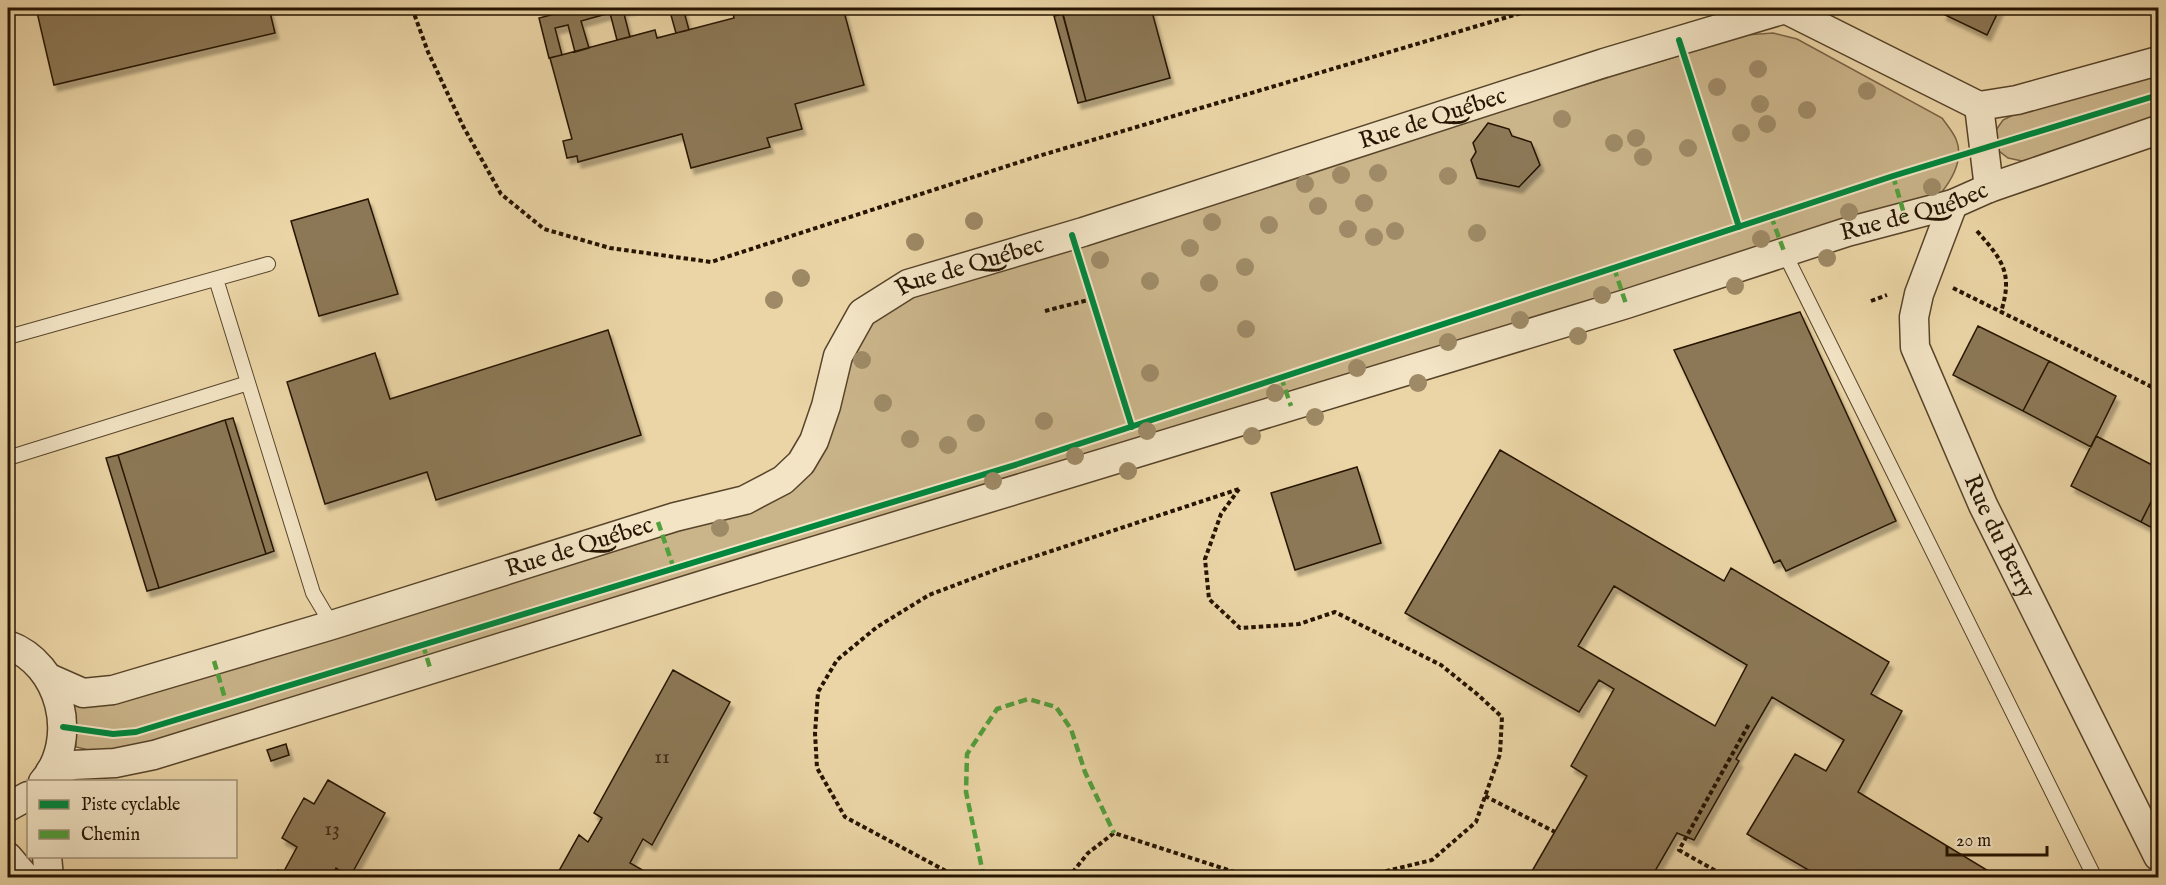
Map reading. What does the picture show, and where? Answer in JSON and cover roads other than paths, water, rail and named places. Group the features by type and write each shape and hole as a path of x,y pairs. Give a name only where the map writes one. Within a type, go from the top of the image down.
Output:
{"street":[{"name":"Rue de Québec","path":"49,678 83,693 112,690 332,625 675,517 745,500 783,480 801,463 814,441 826,406 838,356 862,312 908,284 1083,232 1604,63 1783,8 1979,106"},
{"path":"1989,188 1979,106 2018,100 2158,61"},
{"name":"Rue de Québec","path":"46,780 73,765 115,763 154,756 1785,254 1847,232 1953,204 1989,188 2158,130"},
{"name":"Rue du Berry","path":"1953,204 1919,294 1914,317 1915,347 1983,505 2158,856"},
{"path":"8,645 34,661 49,678 59,702 63,727 60,750 43,780"},
{"name":"Rue de Québec","path":"8,807 27,793"},
{"path":"8,857 26,878"},
{"path":"47,858 49,878"}],"lane":[{"path":"1785,254 2095,878"},
{"path":"8,337 268,264"},
{"path":"216,279 313,593 332,625"},
{"path":"8,458 248,383"}]}
